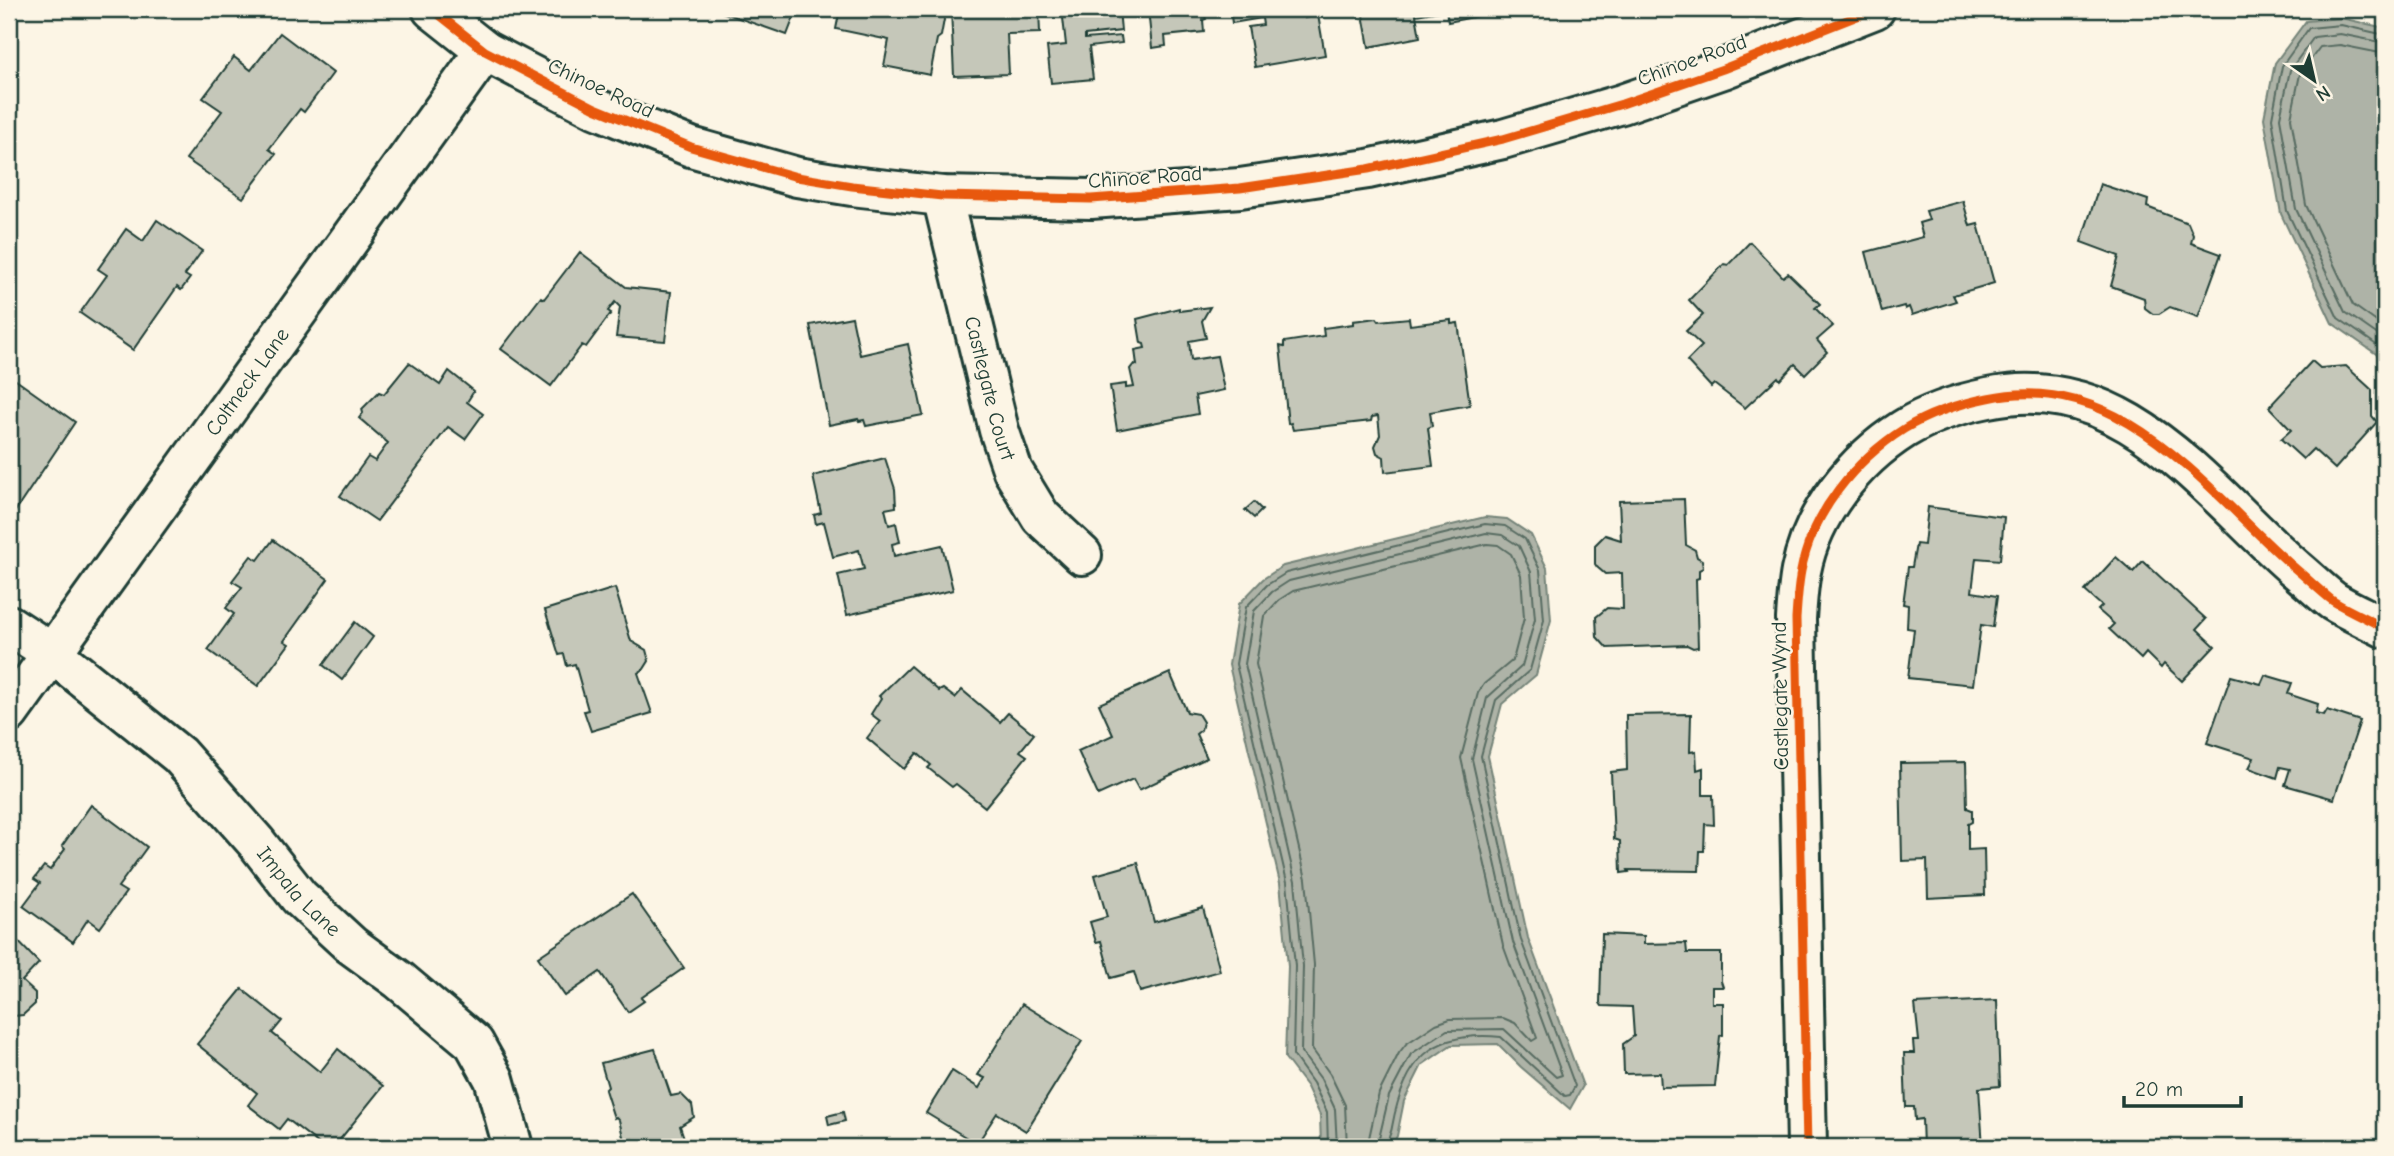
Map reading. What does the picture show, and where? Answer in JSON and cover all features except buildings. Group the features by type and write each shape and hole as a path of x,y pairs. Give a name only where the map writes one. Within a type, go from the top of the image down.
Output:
{"street":[{"name":"Chinoe Road","path":"432,9 485,51 595,108 691,147 797,177 852,186 942,196 1091,199 1240,188 1368,169 1503,139 1622,104 1723,69 1875,9"},
{"name":"Coltneck Lane","path":"9,713 485,51"},
{"name":"Castlegate Court","path":"942,196 999,430 1013,471 1041,517 1082,555"},
{"name":"Castlegate Wynd","path":"1807,1147 1796,619 1798,594 1801,570 1810,541 1825,508 1851,474 1884,442 1920,419 1962,404 2006,394 2048,394 2088,402 2122,418 2157,441 2202,479 2284,559 2333,600 2385,628"},
{"name":"Impala Lane","path":"9,625 52,653 178,755 256,842 299,897 351,945 399,980 474,1043 494,1079 513,1147"}],"water":[{"path":"2341,18 2385,28 2385,360 2332,323 2281,214 2264,118 2275,63 2306,21"},
{"path":"1485,517 1507,519 1531,535 1547,568 1551,620 1536,675 1502,704 1488,756 1528,938 1583,1086 1570,1109 1498,1044 1451,1045 1422,1065 1404,1101 1392,1147 1321,1147 1320,1115 1307,1087 1285,1058 1288,966 1280,883 1229,665 1239,604 1263,579 1283,566"}],"cycle path":[{"path":"432,9 485,51 595,108 691,147 797,177 852,186 942,196 1091,199 1240,188 1368,169 1503,139 1622,104 1723,69 1875,9"},
{"path":"1807,1147 1796,619 1798,595 1801,571 1815,529 1838,490 1869,456 1914,423 1966,403 1988,398 2037,394 2081,402 2122,419 2160,444 2328,597 2385,628"}]}
